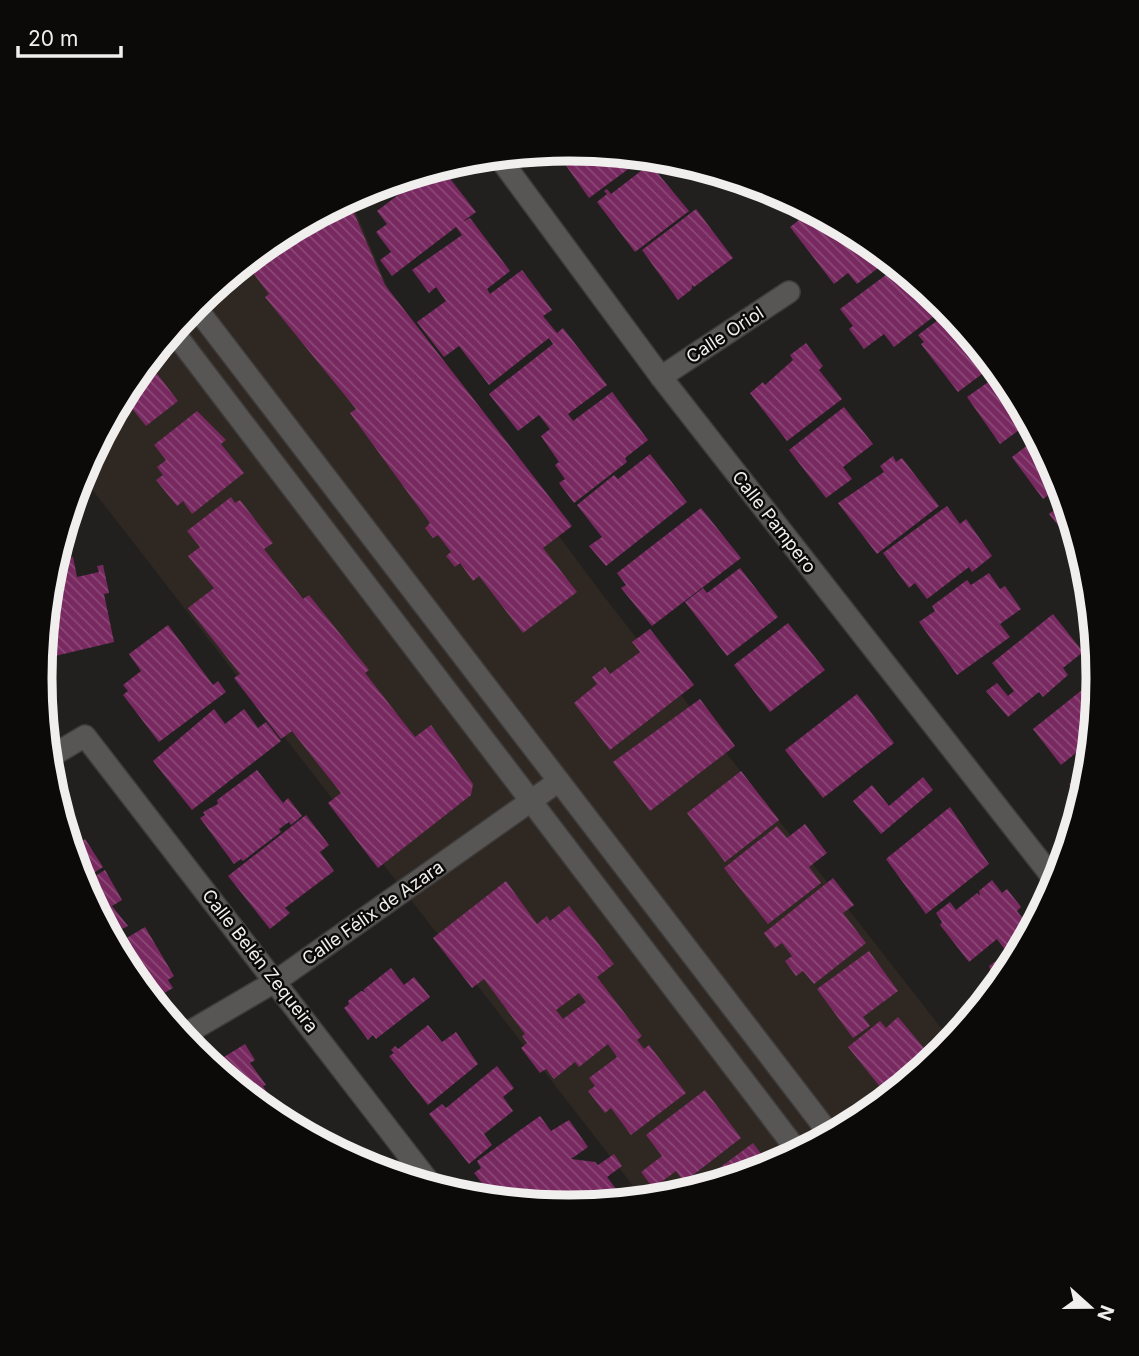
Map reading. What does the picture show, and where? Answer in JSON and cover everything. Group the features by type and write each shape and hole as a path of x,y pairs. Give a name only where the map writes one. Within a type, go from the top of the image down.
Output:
{"street":[{"name":"Calle Pampero","path":"502,165 661,377 1048,872"},
{"name":"Calle Oriol","path":"661,377 789,292"},
{"path":"201,315 825,1128"},
{"path":"179,339 792,1144"},
{"name":"Calle Belén Zequeira","path":"58,752 85,736 423,1173"},
{"name":"Calle Félix de Azara","path":"192,1030 276,981 559,781"}],"shaded area":[{"path":"354,208 405,329 602,594 945,1033 910,1067 857,1108 798,1142 736,1168 637,1191 90,486 106,449 140,391 159,363 204,312 282,248"}],"building":[{"path":"563,161 634,165 589,198"},
{"path":"646,167 653,168 689,211 635,252 597,202 607,194 604,191 607,189 611,194"},
{"path":"448,176 476,212 462,222 470,218 510,271 487,289 490,294 522,270 552,310 543,316 557,333 563,328 607,385 568,414 573,421 612,392 648,440 625,458 627,462 574,503 559,483 565,479 555,465 559,462 541,436 550,429 539,415 518,431 489,394 553,344 549,338 489,385 459,346 444,357 417,322 446,301 436,287 429,293 412,270 462,235 456,227 392,276 380,260 391,252 376,232 387,224 377,211 410,186"},
{"path":"352,209 385,285 572,526 543,548 577,592 523,633 479,576 473,581 460,563 455,567 446,556 451,552 438,535 433,538 425,528 430,523 350,413 356,409 265,297 269,294 253,273 246,279 244,277 282,248"},
{"path":"696,209 733,258 694,287 692,285 692,289 678,300 642,250"},
{"path":"793,212 828,230 881,266 857,284 848,273 834,284 790,227 799,220"},
{"path":"889,272 937,314 894,347 884,334 864,349 849,329 853,326 840,309"},
{"path":"941,318 986,371 958,392 921,344 924,342 918,335"},
{"path":"806,343 823,366 819,370 842,399 787,441 750,393 763,382 765,385 793,360 790,355"},
{"path":"154,370 178,401 146,426 130,406"},
{"path":"991,380 1022,428 1000,444 967,397"},
{"path":"844,407 873,444 843,467 852,479 826,498 789,450"},
{"path":"197,411 226,440 221,444 244,473 192,514 183,501 177,506 156,480 163,475 157,467 166,460 154,445"},
{"path":"1030,443 1052,492 1043,499 1012,457"},
{"path":"650,454 687,502 606,566 589,546 602,537 577,505 614,475 618,479"},
{"path":"893,456 896,462 902,458 939,506 877,554 838,503 884,472 880,466"},
{"path":"231,497 235,503 240,500 273,543 264,549 303,599 309,595 369,670 365,673 415,737 431,725 473,784 471,795 378,868 328,803 341,793 292,731 281,739 234,678 240,674 188,608 214,588 188,556 200,547 187,531"},
{"path":"947,506 960,524 966,519 992,556 972,572 969,567 927,599 915,583 909,588 883,553"},
{"path":"701,508 741,558 652,626 621,588 626,585 617,573"},
{"path":"1057,508 1066,535 1049,514"},
{"path":"73,557 77,577 99,572 97,566 103,565 109,593 104,594 114,642 55,656 57,611 66,558"},
{"path":"740,568 778,617 727,656 685,602 703,588 707,593"},
{"path":"989,573 1000,589 1005,586 1021,609 1000,624 1010,637 957,675 919,622 935,611 932,606 967,580 971,585"},
{"path":"1053,614 1083,652 1063,668 1068,675 1043,697 1039,692 1008,717 986,691 997,683 1008,696 1014,691 992,663"},
{"path":"788,623 825,670 770,712 734,665"},
{"path":"168,625 213,685 218,681 226,692 159,742 123,695 128,691 123,685 141,671 129,654"},
{"path":"650,629 694,685 610,750 574,703 597,684 592,677 605,667 610,674 640,652 632,642"},
{"path":"1082,690 1086,695 1082,748 1061,765 1033,729"},
{"path":"857,694 894,743 823,798 785,750"},
{"path":"700,699 735,746 650,811 613,762"},
{"path":"214,709 225,724 244,709 258,728 266,722 281,741 192,810 153,761"},
{"path":"257,770 283,803 288,798 302,816 291,825 289,822 279,829 281,832 243,861 241,859 234,864 200,818 205,815 203,812 218,804 217,800"},
{"path":"741,771 779,820 725,862 687,813"},
{"path":"923,777 933,790 881,834 853,801 872,785 889,806"},
{"path":"1077,778 1074,791 1069,784"},
{"path":"950,807 989,864 926,914 886,859"},
{"path":"306,815 329,845 320,852 334,871 285,908 290,913 270,929 228,876"},
{"path":"805,824 827,853 809,867 821,883 768,924 724,868 777,826 787,838"},
{"path":"85,839 103,867 91,874 80,843"},
{"path":"105,870 122,900 112,906 128,926 119,931 93,878"},
{"path":"833,878 854,905 843,913 866,943 814,984 803,971 796,976 785,961 792,956 782,943 775,948 764,933"},
{"path":"992,880 1002,893 1007,889 1021,907 1017,911 1025,921 1012,945 1005,950 997,939 969,962 940,925 942,922 936,913 950,902 956,910 977,893 980,896 979,891"},
{"path":"506,881 537,924 547,916 550,921 569,906 614,964 597,977 642,1036 637,1040 644,1049 649,1045 686,1093 631,1135 611,1108 605,1113 588,1091 595,1086 589,1078 617,1057 608,1044 579,1067 575,1062 554,1079 546,1069 540,1073 521,1048 527,1043 522,1036 525,1034 484,979 472,988 433,938","holes":["579,993 586,1002 563,1019 556,1010"]},
{"path":"145,927 174,976 168,980 173,988 161,995 124,939"},
{"path":"869,951 898,991 863,1017 870,1026 853,1038 817,989"},
{"path":"1006,954 993,974 989,966"},
{"path":"391,968 404,985 414,977 430,997 376,1039 373,1035 368,1040 344,1008 349,1004 348,1001 361,991 365,992 363,990"},
{"path":"898,1017 927,1051 882,1089 848,1047 880,1021 886,1028"},
{"path":"428,1025 442,1042 456,1032 478,1064 428,1105 389,1056 394,1053 391,1050 395,1046 398,1049"},
{"path":"245,1044 255,1060 250,1063 266,1085 263,1086 271,1100 255,1088 220,1059"},
{"path":"497,1066 514,1088 503,1097 513,1111 484,1134 492,1145 469,1164 429,1114 442,1104 446,1108"},
{"path":"705,1090 741,1138 685,1181 676,1171 653,1188 641,1172 662,1156 646,1135"},
{"path":"540,1116 551,1131 569,1120 588,1147 571,1159 595,1162 598,1165 614,1154 622,1166 607,1177 619,1193 536,1194 484,1188 474,1173 481,1168 477,1161"},
{"path":"753,1143 764,1157 736,1168 710,1175"}]}
